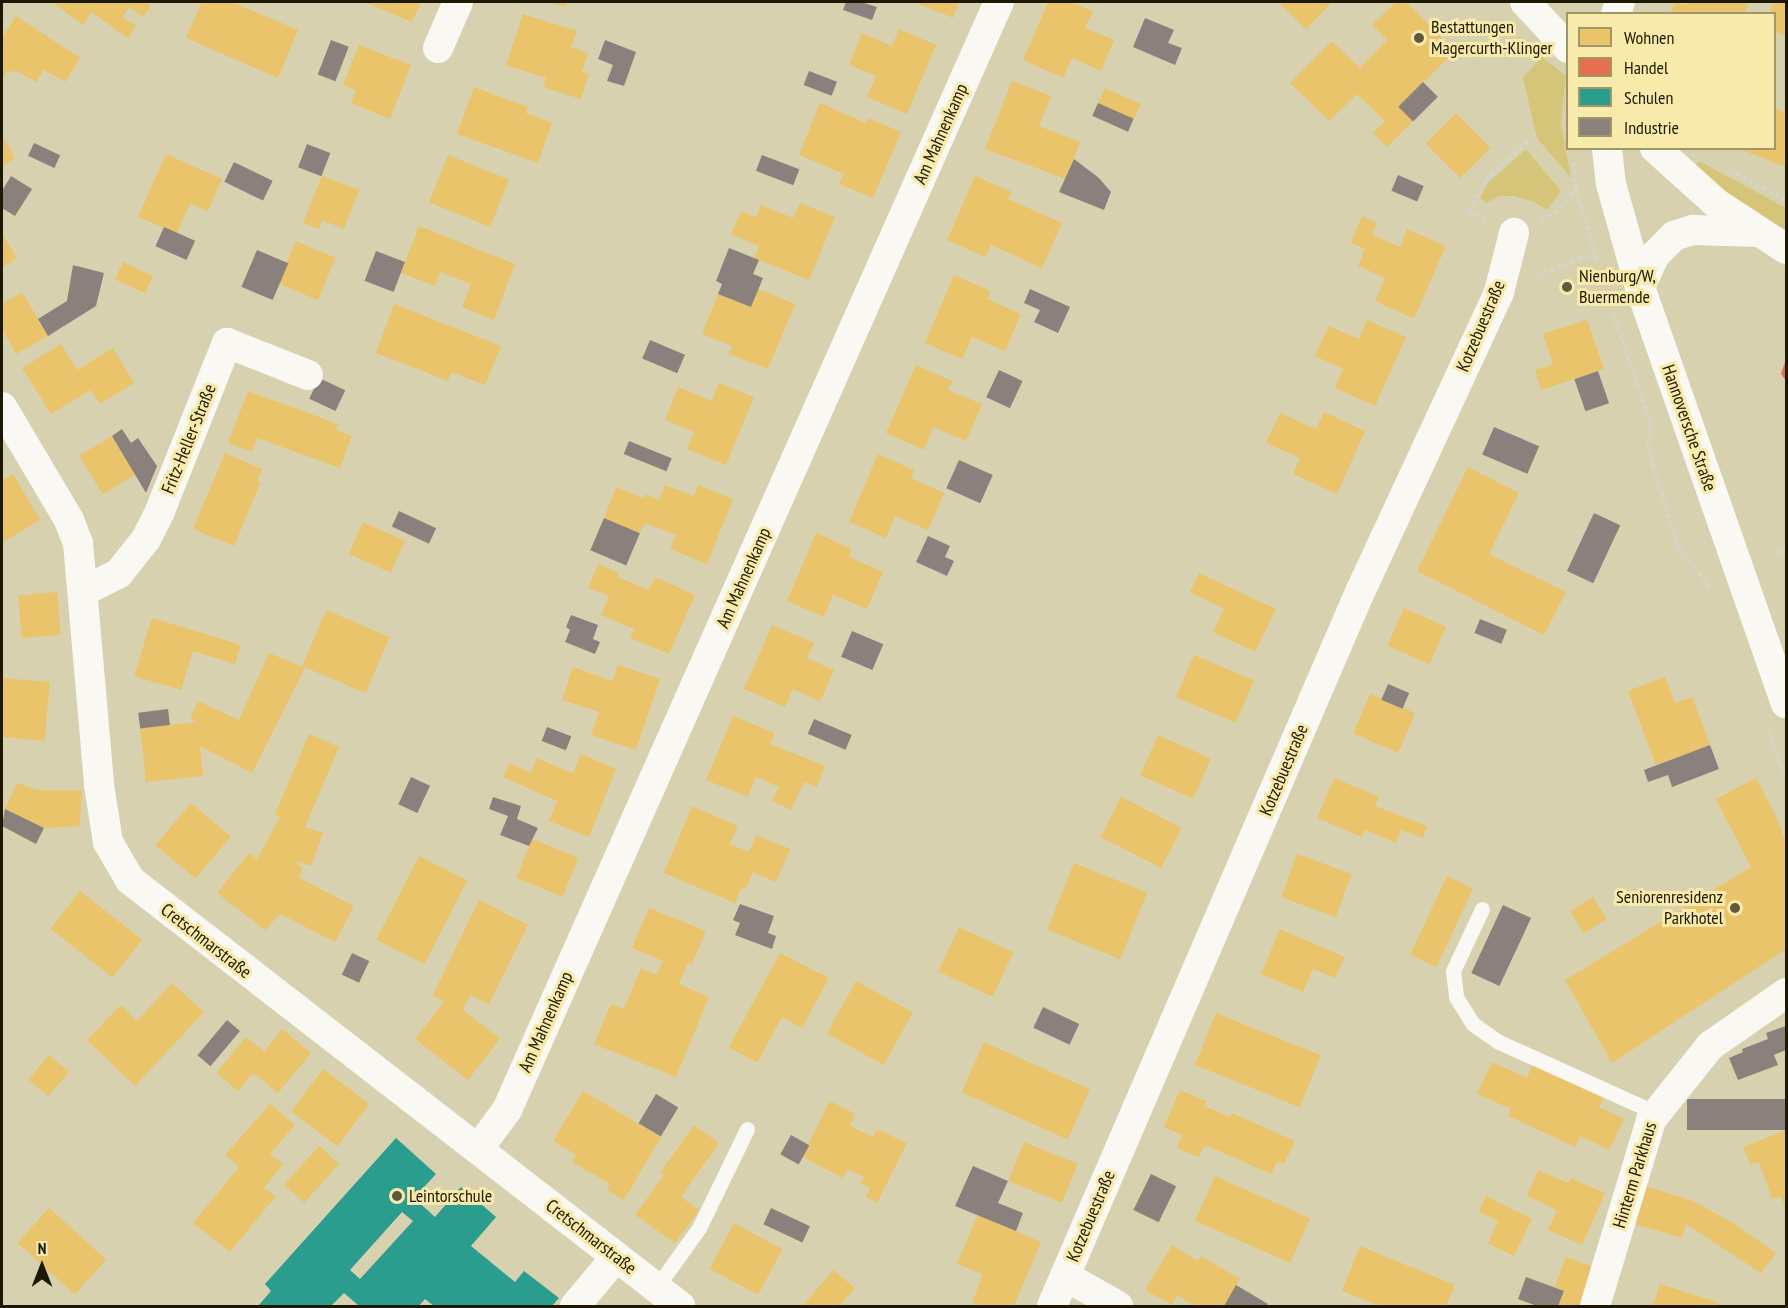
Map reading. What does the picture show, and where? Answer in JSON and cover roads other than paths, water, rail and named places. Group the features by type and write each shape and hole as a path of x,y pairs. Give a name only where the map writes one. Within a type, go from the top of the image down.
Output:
{"street":[{"path":"438,48 458,2"},
{"name":"Am Mahnenkamp","path":"478,1149 512,1099 999,2"},
{"path":"1525,2 1566,46"},
{"name":"Hannoversche Straße","path":"1607,150 1611,184 1640,287 1786,703"},
{"path":"1657,150 1716,203 1786,249"},
{"path":"1640,287 1655,255 1674,236 1693,230 1759,232"},
{"name":"Kotzebuestraße","path":"1052,1306 1360,592 1499,292 1514,233"},
{"name":"Fritz-Heller-Straße","path":"84,591 119,573 146,538 160,511 227,343 308,375"},
{"name":"Cretschmarstraße","path":"2,407 69,520 78,543 84,591 91,704 108,842 130,880 680,1306"},
{"name":"Hinterm Parkhaus","path":"1595,1306 1651,1120 1710,1046 1786,993"},
{"path":"575,1306 616,1257"},
{"path":"1065,1276 1118,1306"}],"lane":[{"path":"1482,909 1453,971 1456,997 1473,1024 1499,1042 1656,1113"},
{"path":"656,1288 699,1228 747,1130"}],"place":[{"name":"Bestattungen Magercurth-Klinger","path":"1419,38"},
{"name":"Nienburg/W, Buermende","path":"1567,287"},
{"name":"Seniorenresidenz Parkhotel","path":"1735,908"},
{"name":"Leintorschule","path":"397,1196"}]}
